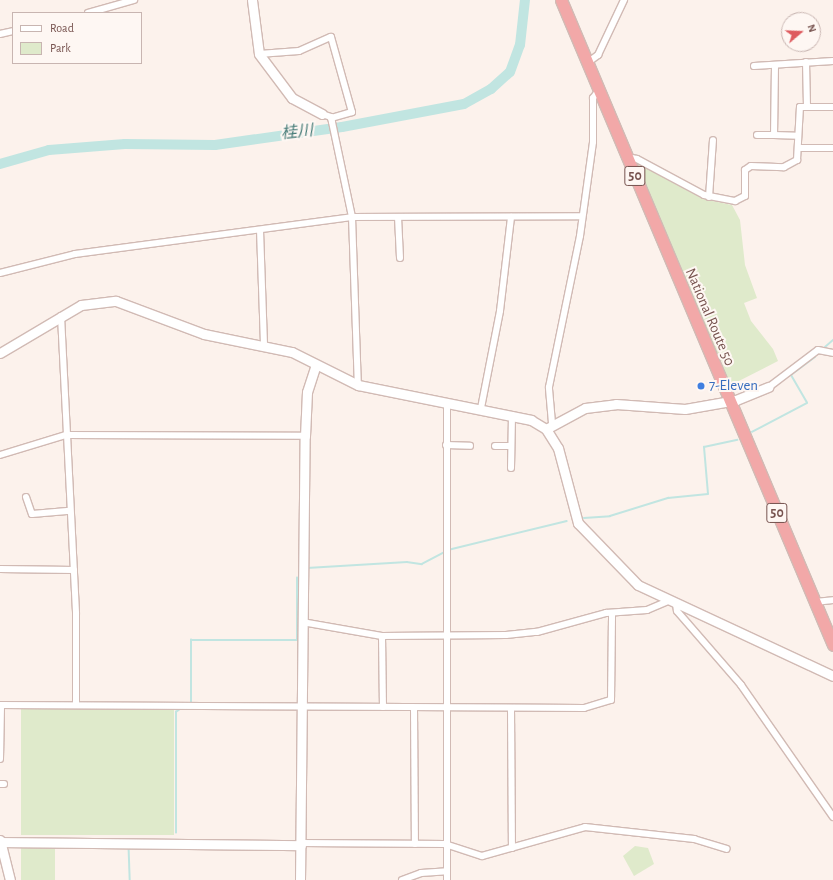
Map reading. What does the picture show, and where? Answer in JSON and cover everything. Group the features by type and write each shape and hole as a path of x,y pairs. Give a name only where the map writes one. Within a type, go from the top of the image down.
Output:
{"highway":[{"name":"National Route 50","path":"561,0 833,644"}],"street":[{"path":"92,12 134,0"},
{"path":"252,0 259,54 292,98 332,120 352,217 358,385"},
{"path":"587,63 598,55 624,0"},
{"path":"0,34 12,31"},
{"path":"259,54 299,51 331,37 352,112 332,120"},
{"path":"754,66 833,61"},
{"path":"806,62 807,106"},
{"path":"774,135 775,65"},
{"path":"599,90 594,98 593,142 582,216 549,387 549,426 558,448 581,528 638,585 672,603 833,676"},
{"path":"627,157 637,159 709,197 735,201 743,198 745,170 751,166 784,167 795,162 798,148 799,109 807,106 833,107"},
{"path":"757,134 798,136"},
{"path":"709,197 713,140"},
{"path":"798,148 833,148"},
{"path":"0,273 75,254 352,217 582,216"},
{"path":"398,217 400,258"},
{"path":"481,408 492,361 511,217"},
{"path":"260,230 264,346"},
{"path":"0,353 61,316 91,302 116,300 204,334 287,351 358,385 481,408 549,426 585,408 607,405 678,410 730,401 769,387 818,350 833,353"},
{"path":"61,316 74,570 76,705"},
{"path":"300,880 304,436 308,392 316,365"},
{"path":"448,403 446,445 445,635 445,844 448,880"},
{"path":"511,468 512,415"},
{"path":"0,455 66,435 304,436"},
{"path":"446,445 470,446"},
{"path":"495,446 511,446"},
{"path":"26,497 32,514 70,511"},
{"path":"0,570 74,570"},
{"path":"815,602 833,600"},
{"path":"302,622 382,636 537,632 612,613 647,610 672,603"},
{"path":"672,603 681,616 741,685 833,817"},
{"path":"0,759 0,705 579,709 611,700 612,613"},
{"path":"382,636 383,707"},
{"path":"414,708 416,844"},
{"path":"511,709 512,848"},
{"path":"10,880 0,842 445,844 482,856 585,827 694,839 727,849"},
{"path":"402,880 421,872 447,871"}],"green space":[{"path":"635,162 703,199 732,205 740,220 745,265 757,298 744,303 751,321 773,349 778,361 729,386 722,362 711,343"},
{"path":"21,709 174,709 174,835 21,835"},
{"path":"21,845 55,845 55,880 21,880"},
{"path":"635,846 648,848 654,864 634,876 623,856"}],"waterway":[{"name":"桂川","path":"0,164 49,150 125,144 215,145 342,127 464,104 491,89 510,72 520,45 525,0"},
{"path":"825,347 833,340"},
{"path":"752,432 807,403 791,375 815,357"},
{"path":"584,518 610,516 668,498 708,494 704,447 737,440"},
{"path":"448,550 567,521"},
{"path":"307,568 407,562 422,564 445,552"},
{"path":"191,702 191,640 297,640 297,578"},
{"path":"176,833 176,712 180,709"},
{"path":"129,846 130,880"}],"place":[{"name":"7-Eleven","path":"701,386"}]}
